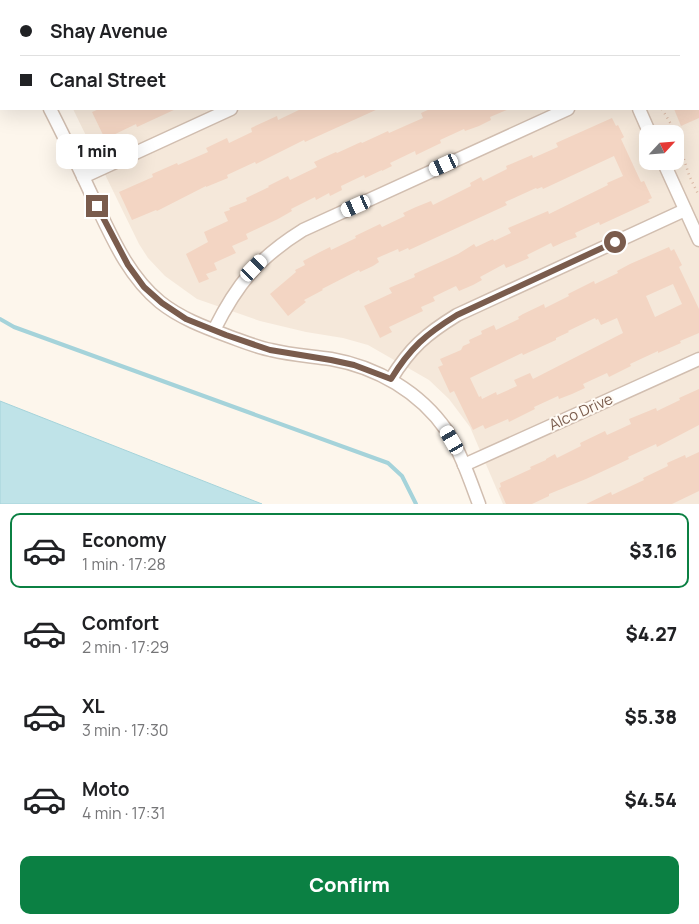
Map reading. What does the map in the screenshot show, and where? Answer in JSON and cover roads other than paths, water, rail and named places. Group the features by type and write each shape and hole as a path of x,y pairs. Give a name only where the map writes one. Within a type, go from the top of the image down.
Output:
{"street":[{"path":"50,110 111,235 128,265 144,287 178,314 214,330 270,350 354,365 391,379 414,395 446,431 464,465 480,504"},
{"path":"83,177 229,110"},
{"path":"214,330 235,291 278,245 295,235 566,110"},
{"path":"639,110 646,125"},
{"path":"667,170 699,240"},
{"path":"391,379 401,363 417,344 435,329 457,315 685,210"},
{"name":"Alco Drive","path":"464,465 699,359"}],"water":[{"path":"0,401 262,504 0,504"}],"waterway":[{"path":"0,319 14,327 388,463 402,476 416,504"}]}
